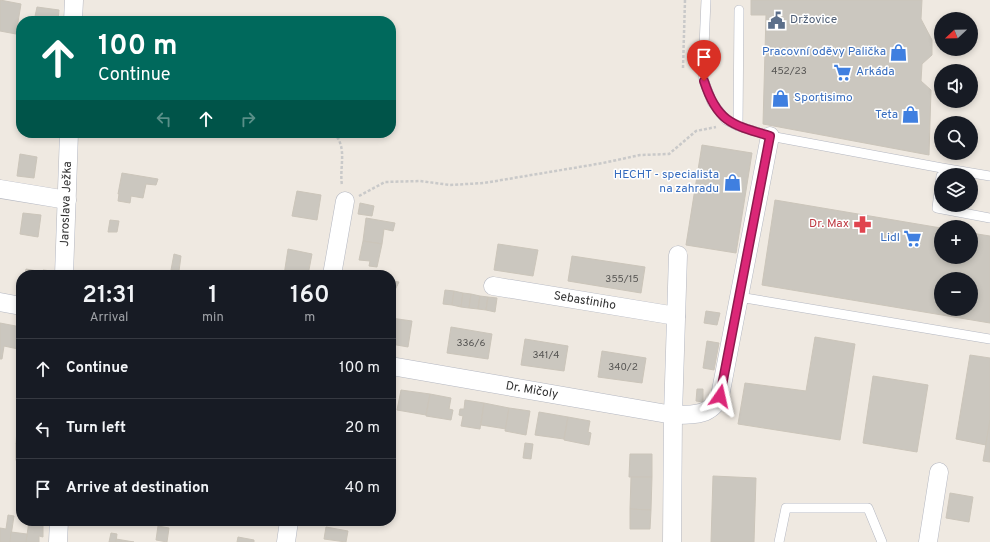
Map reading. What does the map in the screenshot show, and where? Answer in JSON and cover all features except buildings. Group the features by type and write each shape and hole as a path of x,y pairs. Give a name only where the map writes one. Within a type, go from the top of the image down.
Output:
{"street":[{"path":"73,16 74,0"},
{"path":"673,415 706,412 717,403 720,396 770,136"},
{"name":"Jaroslava Ježka","path":"64,270 69,138"},
{"path":"0,189 67,200"},
{"path":"333,270 344,203"},
{"path":"672,542 673,415 678,255"},
{"name":"Sebastiniho","path":"493,286 676,316"},
{"path":"0,302 16,305"},
{"name":"Dr. Mičoly","path":"396,367 673,415"},
{"path":"928,542 939,472"},
{"path":"58,542 59,526"},
{"path":"286,542 288,526"}],"lane":[{"path":"706,0 703,70 704,81 712,102 718,111 735,125 770,136 934,171"},
{"path":"735,125 739,10"},
{"path":"978,175 990,176"},
{"path":"958,212 990,218"},
{"path":"739,297 990,339"},
{"path":"779,542 786,508 868,508 882,542"}],"path":[{"path":"683,68 685,0"},
{"path":"338,138 343,154 341,179 344,203 385,182 420,181 450,185 484,183 603,163 619,158 669,154 696,131 735,125"}],"place":[{"name":"Držovice","path":"777,20"},
{"name":"Pracovní oděvy Palička","path":"899,52"},
{"name":"Arkáda","path":"843,72"},
{"name":"Sportisimo","path":"781,98"},
{"name":"Teta","path":"911,115"},
{"name":"HECHT - specialista na zahradu","path":"732,182"},
{"name":"Dr. Max","path":"862,224"},
{"name":"Lidl","path":"913,238"}],"route":[{"path":"704,81 712,102 726,120 748,130 770,136 720,396"}]}
